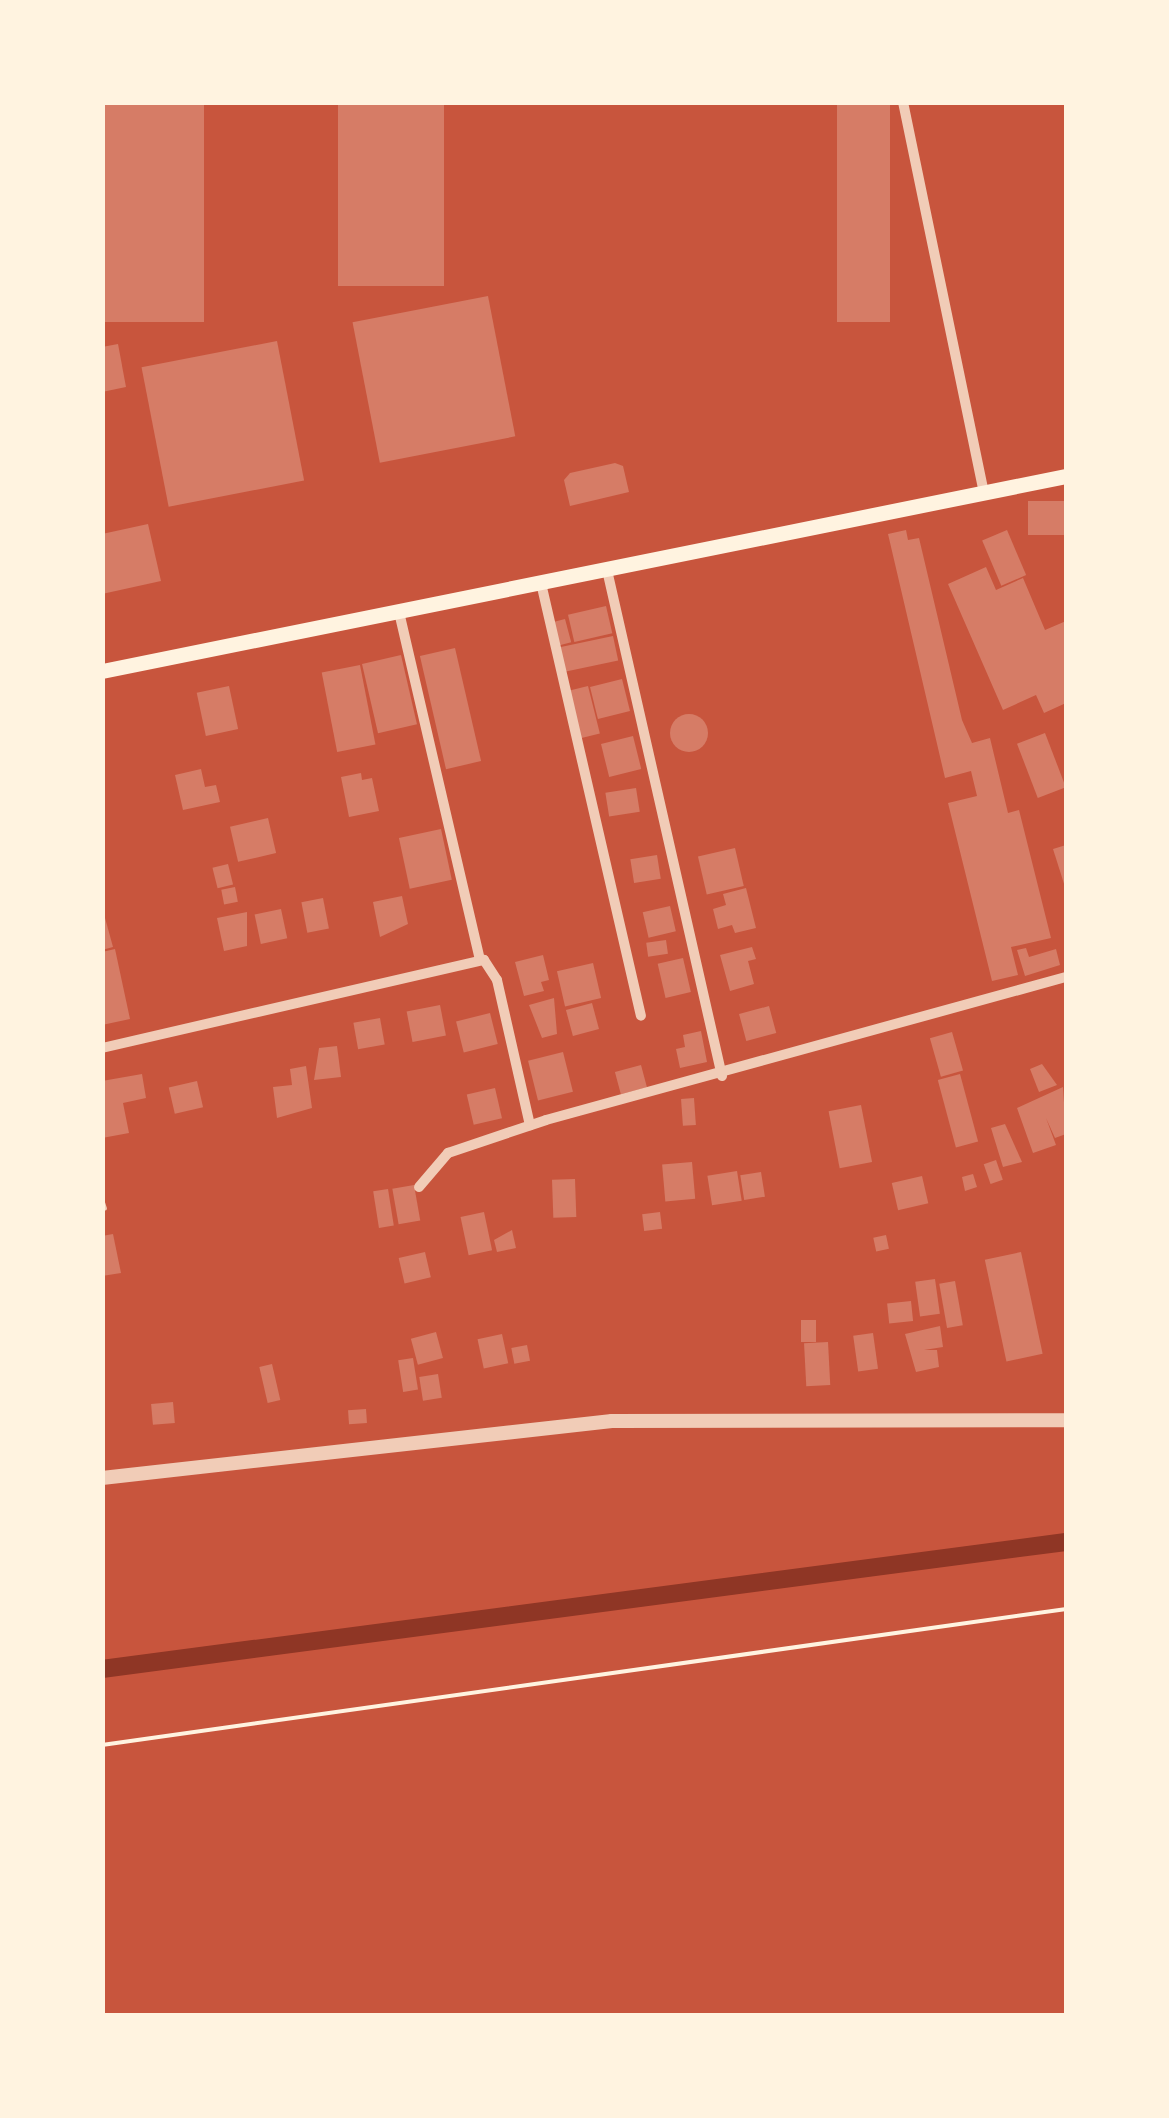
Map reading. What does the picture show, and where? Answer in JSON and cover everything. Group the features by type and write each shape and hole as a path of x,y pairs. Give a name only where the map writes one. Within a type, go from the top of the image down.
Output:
{"main road":[{"path":"102,671 1066,476"}],"street":[{"path":"903,102 984,494"},
{"path":"608,570 722,1076"},
{"path":"542,583 640,1016"},
{"path":"399,612 480,959 493,968 530,1126"},
{"path":"102,1048 480,959"},
{"path":"419,1187 448,1153 530,1126 722,1076 1066,977"},
{"path":"102,1478 612,1420 1066,1420"}],"path":[{"path":"102,1745 1066,1609"}],"building":[{"path":"102,102 204,102 204,322 102,322"},
{"path":"338,102 444,102 444,286 338,286"},
{"path":"837,102 890,102 890,322 837,322"},
{"path":"488,296 515,436 380,463 353,322"},
{"path":"277,341 304,480 169,507 142,367"},
{"path":"118,344 126,387 102,392 102,347"},
{"path":"615,463 623,466 629,492 570,506 564,480 570,473"},
{"path":"1028,501 1066,501 1066,535 1028,535"},
{"path":"148,524 161,581 102,594 102,534"},
{"path":"906,530 908,540 919,538 962,720 972,743 990,738 1008,813 1019,810 1051,938 1011,947 1018,975 992,981 948,803 977,796 971,771 945,778 888,534"},
{"path":"1007,530 1026,575 1001,586 982,541"},
{"path":"986,567 996,590 1023,578 1045,630 1066,621 1066,703 1044,713 1036,695 1003,710 948,584"},
{"path":"606,606 612,633 574,642 568,615"},
{"path":"565,619 571,642 559,646 552,622"},
{"path":"613,636 618,660 562,672 557,648"},
{"path":"455,648 481,761 446,769 420,656"},
{"path":"401,655 417,724 378,733 362,664"},
{"path":"360,665 375,745 337,752 322,672"},
{"path":"622,679 630,711 598,719 590,687"},
{"path":"229,686 238,729 206,736 197,693"},
{"path":"588,686 600,734 579,739 567,691"},
{"path":"689,714 702,720 708,733 702,746 689,752 676,746 670,733 676,720"},
{"path":"1045,733 1066,787 1038,798 1017,744"},
{"path":"633,736 641,769 609,777 601,744"},
{"path":"201,769 205,787 216,785 220,802 183,810 175,775"},
{"path":"361,773 362,780 372,778 379,811 349,817 341,777"},
{"path":"636,788 640,812 609,817 605,793"},
{"path":"268,818 276,853 238,862 230,827"},
{"path":"441,829 452,880 410,889 399,838"},
{"path":"1066,845 1066,890 1053,849"},
{"path":"735,848 744,886 707,895 698,857"},
{"path":"657,855 661,879 634,883 630,859"},
{"path":"228,864 233,884 218,888 212,868"},
{"path":"235,887 238,902 224,904 221,890"},
{"path":"746,888 756,928 735,933 732,925 718,929 713,909 726,905 723,894"},
{"path":"402,896 408,924 380,937 373,902"},
{"path":"323,898 329,928 307,933 301,902"},
{"path":"670,906 676,931 649,938 643,912"},
{"path":"102,907 113,947 102,950"},
{"path":"281,909 287,938 261,944 255,915"},
{"path":"247,912 247,946 224,951 217,918"},
{"path":"666,940 668,954 648,957 646,943"},
{"path":"752,947 756,959 748,961 754,984 730,991 720,955"},
{"path":"1026,948 1029,957 1056,949 1060,965 1025,976 1017,950"},
{"path":"115,949 130,1019 102,1025 102,952"},
{"path":"543,955 549,980 541,982 544,991 524,996 515,962"},
{"path":"683,958 691,992 666,998 658,964"},
{"path":"593,963 601,998 565,1006 557,971"},
{"path":"554,998 557,1034 542,1038 529,1005"},
{"path":"592,1003 599,1029 573,1036 566,1010"},
{"path":"440,1005 446,1035 413,1042 407,1011"},
{"path":"769,1006 776,1033 746,1041 739,1014"},
{"path":"490,1013 498,1044 464,1053 456,1021"},
{"path":"380,1018 385,1045 358,1049 353,1023"},
{"path":"701,1031 707,1062 680,1068 676,1049 685,1047 683,1035"},
{"path":"952,1032 963,1070 941,1077 930,1038"},
{"path":"337,1046 341,1077 314,1080 319,1048"},
{"path":"563,1052 573,1092 538,1100 528,1061"},
{"path":"1042,1064 1057,1085 1039,1092 1030,1069"},
{"path":"641,1065 647,1087 621,1094 615,1072"},
{"path":"306,1066 312,1108 277,1118 273,1087 292,1085 290,1069"},
{"path":"142,1074 146,1098 123,1103 129,1133 102,1138 102,1081"},
{"path":"960,1074 978,1142 956,1148 938,1080"},
{"path":"197,1081 203,1107 175,1114 169,1088"},
{"path":"1063,1087 1066,1134 1055,1138 1046,1118 1056,1145 1033,1153 1017,1108"},
{"path":"495,1088 502,1118 474,1125 467,1095"},
{"path":"694,1098 696,1125 683,1126 681,1099"},
{"path":"861,1105 872,1162 840,1168 829,1111"},
{"path":"1005,1124 1022,1162 1003,1167 991,1128"},
{"path":"996,1160 1003,1180 991,1184 984,1164"},
{"path":"692,1162 695,1199 665,1201 662,1165"},
{"path":"737,1171 742,1201 712,1205 707,1176"},
{"path":"761,1172 765,1197 744,1200 740,1175"},
{"path":"973,1174 977,1187 965,1191 962,1177"},
{"path":"922,1176 928,1203 898,1210 892,1183"},
{"path":"575,1179 576,1217 553,1218 552,1180"},
{"path":"414,1185 420,1220 399,1224 392,1189"},
{"path":"388,1189 394,1226 379,1228 373,1191"},
{"path":"484,1212 492,1250 469,1255 461,1217"},
{"path":"660,1212 662,1229 644,1231 642,1214"},
{"path":"512,1230 516,1248 497,1252 494,1240"},
{"path":"113,1234 121,1273 102,1276 102,1236"},
{"path":"886,1235 889,1249 876,1251 873,1238"},
{"path":"425,1252 431,1277 405,1283 399,1258"},
{"path":"1021,1252 1043,1354 1006,1361 985,1260"},
{"path":"935,1279 940,1314 920,1316 915,1282"},
{"path":"955,1281 963,1325 947,1328 939,1284"},
{"path":"911,1301 913,1321 889,1323 887,1304"},
{"path":"801,1320 816,1320 816,1342 801,1342"},
{"path":"940,1326 943,1347 924,1350 937,1350 939,1367 916,1372 905,1334"},
{"path":"436,1332 443,1358 418,1365 411,1339"},
{"path":"873,1333 878,1369 858,1371 853,1336"},
{"path":"502,1334 508,1363 484,1369 478,1339"},
{"path":"828,1342 830,1385 806,1386 804,1343"},
{"path":"527,1345 530,1361 514,1364 511,1348"},
{"path":"413,1358 418,1390 403,1392 398,1360"},
{"path":"272,1364 280,1400 268,1403 259,1367"},
{"path":"438,1374 442,1398 423,1401 419,1377"},
{"path":"173,1402 175,1423 153,1425 151,1404"},
{"path":"366,1409 367,1423 349,1424 348,1410"}],"waterway":[{"path":"102,1669 1066,1542"}]}
